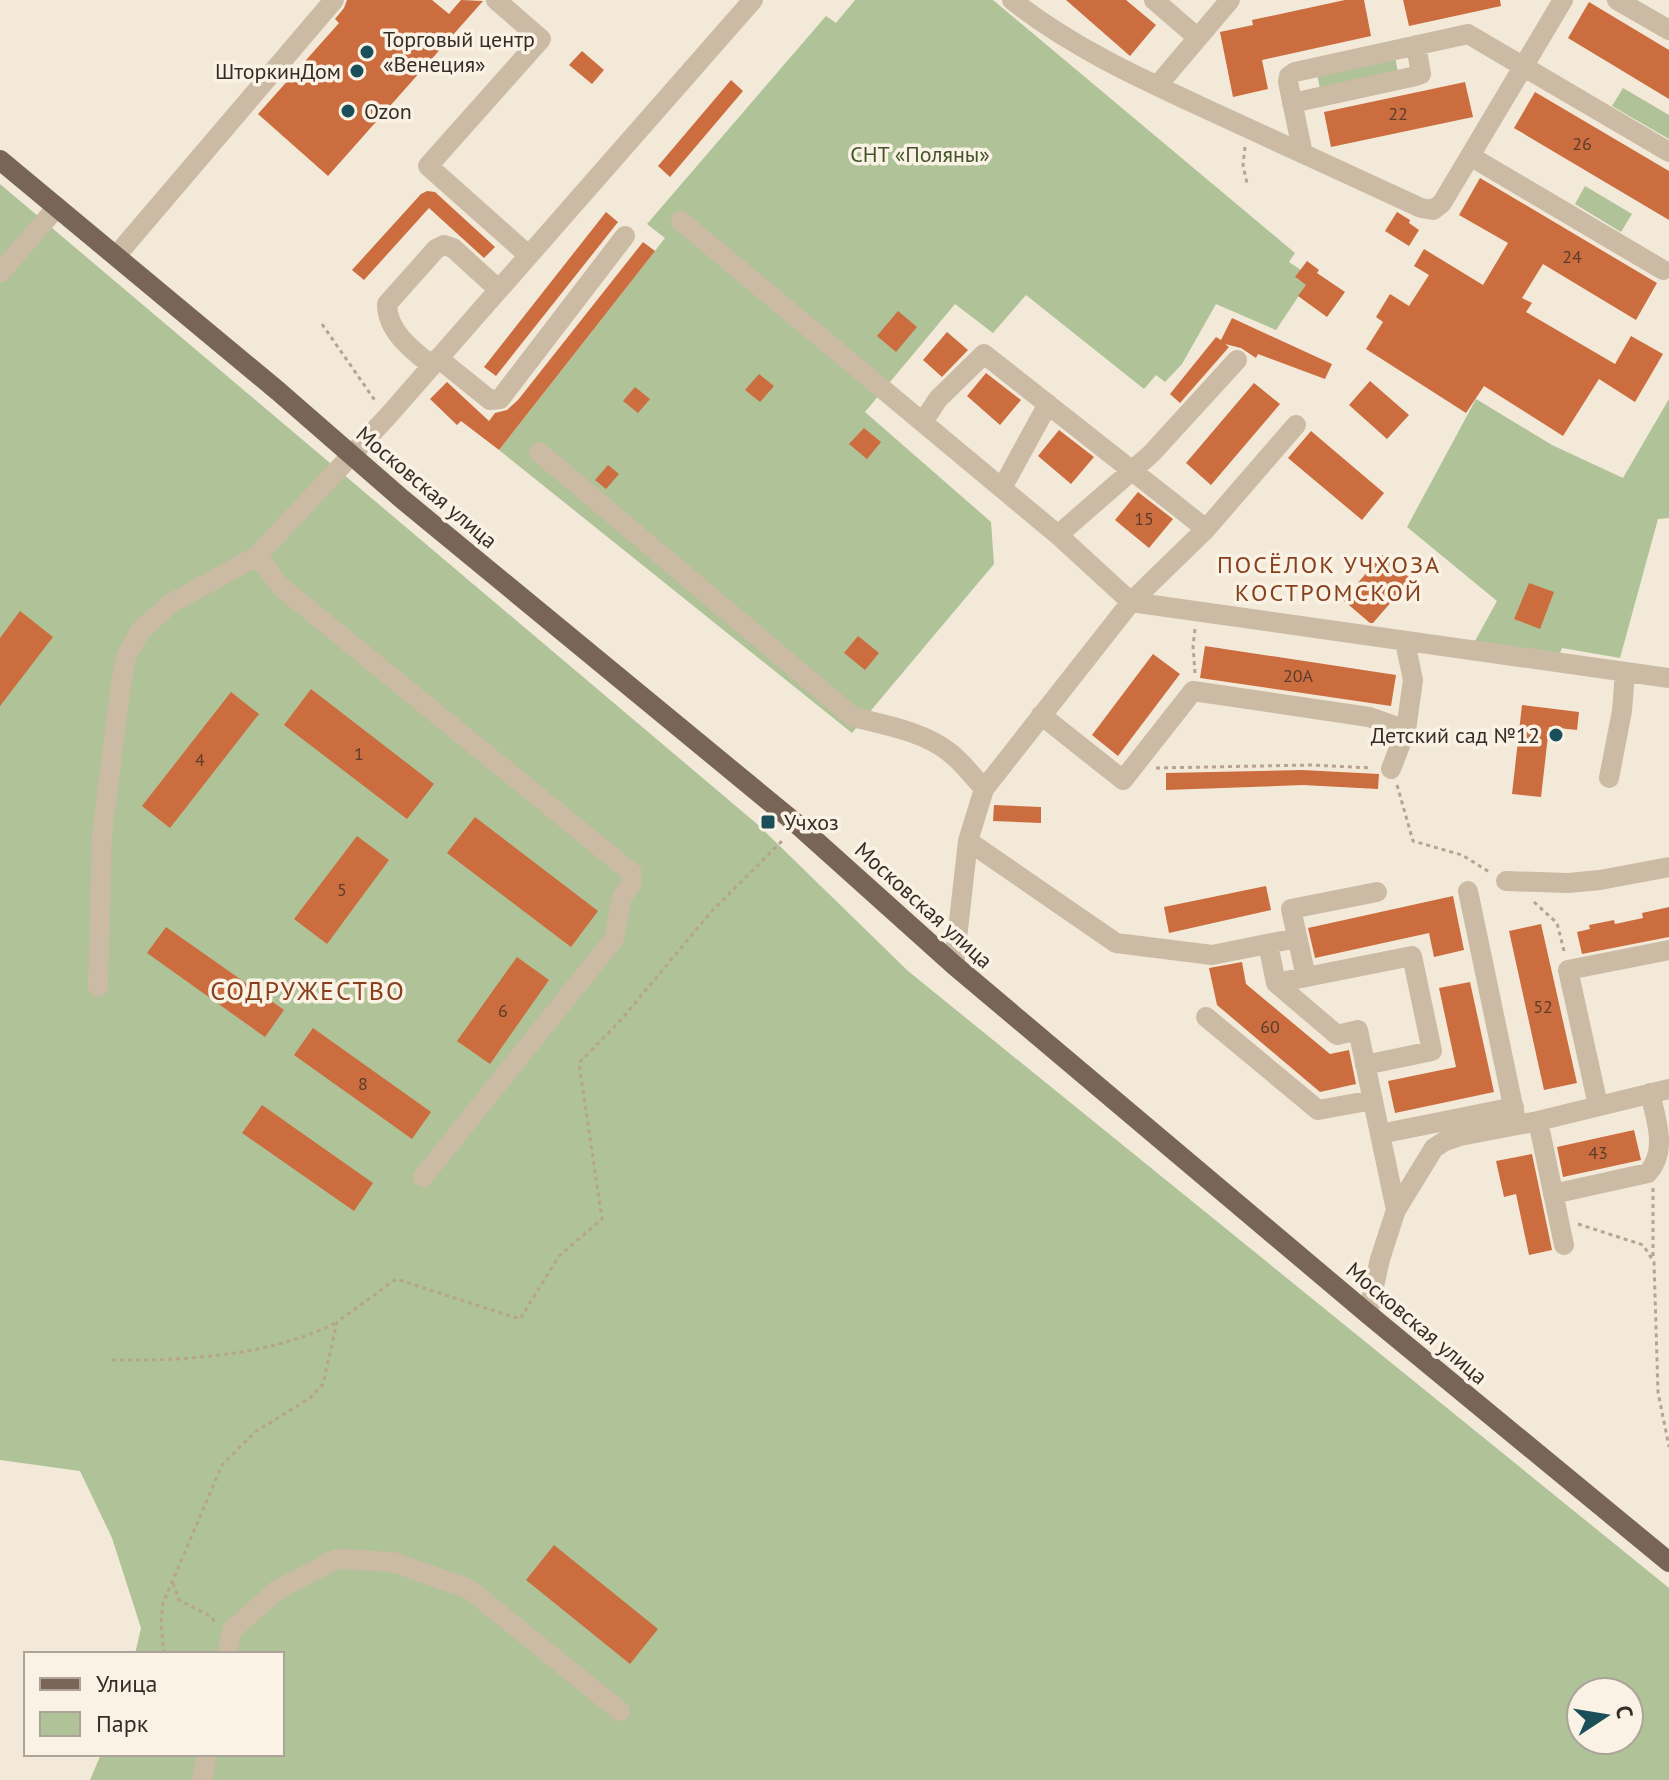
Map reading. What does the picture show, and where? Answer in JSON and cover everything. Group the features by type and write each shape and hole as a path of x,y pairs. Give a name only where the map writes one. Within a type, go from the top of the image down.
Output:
{"main road":[{"name":"Московская улица","path":"0,160 798,825 954,965 1368,1314 1669,1562"}],"street":[{"path":"116,256 334,0"},
{"path":"496,0 541,39 428,166 528,255"},
{"path":"98,987 102,834 126,657 140,631 170,604 257,556 435,361 753,0"},
{"path":"1012,0 1072,40 1157,86 1421,208 1433,210 1442,203 1563,0"},
{"path":"1154,0 1198,38"},
{"path":"1157,86 1230,0"},
{"path":"1617,0 1669,30"},
{"path":"1303,154 1289,76 1295,72 1468,34 1669,152"},
{"path":"1292,103 1421,74 1416,45"},
{"path":"1470,156 1663,270"},
{"path":"0,273 57,207"},
{"path":"681,221 1058,535 1131,602 1669,678"},
{"path":"498,289 453,248 444,245 436,249 387,304 387,317 417,353 435,361 490,400 500,399 625,236"},
{"path":"923,422 938,399 984,354 1206,529"},
{"path":"1058,535 1151,454 1237,360"},
{"path":"1002,488 1048,404"},
{"path":"954,965 968,841 984,789 1131,602 1206,529 1296,425"},
{"path":"539,452 853,717 898,729 936,744 949,752 984,789"},
{"path":"257,556 281,587 632,873 631,884 622,897 614,939 423,1177"},
{"path":"1391,769 1406,730 1413,680 1405,642"},
{"path":"1609,778 1622,711 1625,672"},
{"path":"1041,715 1123,780 1193,691 1369,717 1406,730"},
{"path":"968,841 1116,943 1212,955 1297,938"},
{"path":"1506,881 1568,883 1669,867"},
{"path":"1468,891 1523,1118 1553,1194 1564,1245"},
{"path":"1306,977 1291,909 1377,892"},
{"path":"1268,944 1276,983 1337,1035 1358,1030 1396,1210"},
{"path":"1598,1105 1568,970 1669,950"},
{"path":"1276,983 1412,956 1432,1051 1365,1065"},
{"path":"1206,1017 1318,1110 1373,1100"},
{"path":"1380,1134 1523,1118 1660,1091 1660,1151 1656,1164 1648,1173 1553,1194"},
{"path":"1368,1314 1380,1259 1396,1210 1434,1148 1445,1141 1523,1118"},
{"path":"227,1652 232,1630 277,1590 337,1559 393,1562 469,1589 620,1711"},
{"path":"202,1780 207,1756"}],"path":[{"path":"1238,123 1245,144 1243,165 1247,183"},
{"path":"322,324 383,412"},
{"path":"1193,691 1197,613"},
{"path":"1132,768 1311,765 1391,769 1413,841 1462,855 1506,881 1557,923 1568,970"},
{"path":"112,1360 160,1361 270,1347 312,1335 337,1322 396,1279 520,1319 559,1256 602,1219 579,1063 620,1021 712,911 798,825"},
{"path":"1648,1173 1654,1191 1658,1392 1669,1447"},
{"path":"1559,1218 1643,1245 1654,1262"},
{"path":"164,1652 163,1603 222,1465 255,1432 310,1398 323,1384 337,1322"},
{"path":"172,1581 179,1600 212,1617 227,1652"}],"green space":[{"name":"СНТ «Поляны»","path":"855,0 993,0 1295,253 1289,262 1301,270 1296,278 1306,285 1276,330 1216,304 1182,364 1165,382 1156,375 1144,389 1026,295 993,333 955,304 865,412 991,522 994,564 852,733 499,450 665,238 647,224 826,16 836,23"},
{"path":"1395,56 1398,73 1320,89 1317,73"},
{"path":"1623,88 1669,115 1669,139 1612,106"},
{"path":"0,184 757,824 908,971 1669,1588 1669,1780 90,1780 100,1756 284,1756 284,1652 135,1652 141,1628 112,1538 80,1471 0,1460"},
{"path":"1585,186 1632,214 1621,232 1575,204"},
{"path":"1476,399 1552,445 1623,478 1669,399 1669,518 1658,519 1620,658 1562,648 1560,653 1475,641 1497,601 1407,527"}],"building":[{"path":"347,0 432,0 449,14 461,0 483,1 328,176 258,114 339,23 335,19"},
{"path":"1066,0 1126,0 1156,25 1130,56"},
{"path":"1345,0 1364,0 1371,36 1262,60 1268,89 1233,97 1220,32 1253,25 1252,20"},
{"path":"1403,0 1500,0 1501,6 1409,26"},
{"path":"1589,2 1669,50 1669,99 1568,38"},
{"path":"582,51 604,70 592,84 569,65"},
{"path":"731,80 743,91 670,177 658,166"},
{"path":"1465,82 1473,117 1331,147 1324,112"},
{"path":"1535,92 1669,171 1669,220 1514,128"},
{"path":"1480,178 1657,283 1636,320 1543,264 1522,298 1532,303 1526,312 1615,364 1631,336 1663,354 1635,402 1599,379 1563,436 1484,386 1466,413 1366,349 1383,322 1376,317 1390,294 1409,306 1429,275 1414,266 1424,249 1483,285 1508,243 1459,215"},
{"path":"427,191 435,192 495,247 484,258 429,208 364,280 352,270"},
{"path":"606,212 618,222 496,376 484,367"},
{"path":"1397,212 1419,230 1409,246 1385,231"},
{"path":"643,242 655,251 499,450 461,421 457,425 430,399 447,382 489,421 495,413 507,410"},
{"path":"1307,261 1319,270 1317,273 1345,292 1327,317 1298,296 1306,285 1295,277"},
{"path":"898,311 917,327 896,352 877,336"},
{"path":"1232,318 1332,364 1325,379 1258,354 1256,358 1241,348 1225,344 1229,347 1180,403 1170,394 1216,337 1221,340"},
{"path":"947,332 968,350 942,377 923,360"},
{"path":"986,373 1021,400 1000,425 967,396"},
{"path":"759,374 774,386 760,402 745,390"},
{"path":"1370,381 1409,415 1387,439 1349,405"},
{"path":"1254,383 1280,404 1211,485 1186,463"},
{"path":"635,387 650,399 638,413 623,401"},
{"path":"864,428 881,442 867,459 849,444"},
{"path":"1059,430 1094,457 1071,484 1038,456"},
{"path":"1311,431 1384,493 1362,520 1288,458"},
{"path":"608,465 619,474 606,489 595,480"},
{"path":"1138,492 1173,519 1149,548 1115,520"},
{"path":"1382,555 1411,579 1370,623 1343,600"},
{"path":"1529,583 1554,592 1540,629 1514,619"},
{"path":"20,611 53,637 0,706 0,638"},
{"path":"858,636 879,653 865,670 844,653"},
{"path":"1205,646 1396,675 1391,706 1200,678"},
{"path":"1153,654 1180,674 1118,756 1092,735"},
{"path":"311,689 434,784 407,819 284,725"},
{"path":"231,692 259,714 170,828 142,806"},
{"path":"1522,705 1579,712 1577,730 1549,727 1541,797 1512,794"},
{"path":"1302,770 1379,774 1378,789 1303,785 1166,790 1166,773"},
{"path":"994,805 1041,807 1041,823 993,821"},
{"path":"475,817 598,911 571,947 447,853"},
{"path":"357,836 389,860 327,944 294,919"},
{"path":"1266,886 1271,910 1169,933 1164,907"},
{"path":"1453,896 1464,950 1434,957 1429,933 1315,958 1308,928"},
{"path":"1669,907 1669,937 1582,954 1577,932 1590,929 1589,925 1643,918 1642,913"},
{"path":"1541,924 1577,1083 1544,1090 1509,931"},
{"path":"166,927 284,1010 265,1037 147,953"},
{"path":"517,957 549,980 490,1064 457,1041"},
{"path":"1242,962 1246,984 1330,1054 1349,1050 1356,1084 1320,1092 1217,1005 1209,968"},
{"path":"1470,982 1494,1092 1395,1113 1388,1081 1456,1067 1439,988"},
{"path":"313,1028 431,1112 412,1139 294,1055"},
{"path":"262,1105 373,1183 354,1211 242,1133"},
{"path":"1634,1130 1641,1160 1563,1177 1557,1147"},
{"path":"1532,1154 1552,1250 1529,1255 1516,1194 1504,1197 1496,1161"},
{"path":"554,1545 658,1629 630,1664 526,1580"}],"place":[{"name":"Торговый центр «Венеция»","path":"367,52"},
{"name":"ШторкинДом","path":"357,71"},
{"name":"Ozon","path":"348,111"},
{"name":"Детский сад №12","path":"1556,735"},
{"name":"Учхоз","path":"768,822"}],"district":[{"name":"ПОСЁЛОК УЧХОЗА КОСТРОМСКОЙ","path":"1329,579"},
{"name":"СОДРУЖЕСТВО","path":"308,991"}]}
